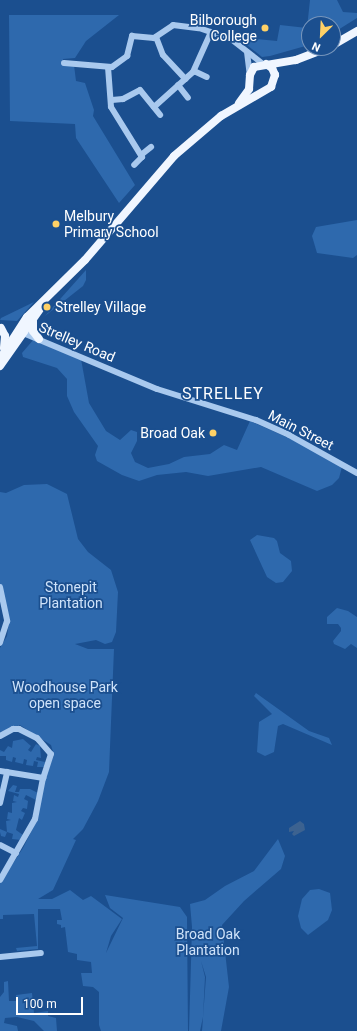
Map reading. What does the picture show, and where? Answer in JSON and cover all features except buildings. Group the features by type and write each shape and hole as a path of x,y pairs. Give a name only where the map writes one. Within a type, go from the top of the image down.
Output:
{"main road":[{"path":"341,41 357,31"},
{"path":"236,106 247,93 254,67 264,64 296,60 307,56"},
{"path":"0,366 28,317 85,260 163,167 198,134 236,106 274,83 275,75 296,60"},
{"path":"264,64 275,75"},
{"path":"250,78 255,88 264,90"},
{"path":"2,355 20,332 33,321 43,303"},
{"path":"33,321 33,331 39,339"},
{"path":"0,328 5,336 2,355"},
{"name":"Strelley Road","path":"0,328 20,332"}],"street":[{"path":"64,63 79,62 108,68 118,64 127,56 132,36 156,37 173,25 211,32 237,42 247,52 264,64"},
{"path":"154,107 194,71 211,32"},
{"path":"156,37 163,55 185,79"},
{"path":"247,52 250,78"},
{"path":"79,62 80,55"},
{"path":"108,68 112,110 141,155"},
{"path":"194,71 207,77"},
{"path":"178,85 188,98"},
{"path":"112,100 128,97 140,90 160,115"},
{"path":"134,165 141,155 151,147"},
{"name":"Strelley Road","path":"20,332 142,383"},
{"name":"Main Street","path":"142,383 256,420 290,435 357,473"},
{"path":"0,587 6,630 0,643"},
{"path":"0,736 13,729 19,729 48,748 51,754 43,778 35,819 0,880"},
{"path":"0,771 43,778"},
{"path":"0,803 7,772"},
{"path":"0,845 16,853"},
{"path":"0,957 41,954"}],"green space":[{"path":"310,0 337,0 343,12 357,13 357,18 341,28 341,16 308,16"},
{"path":"9,15 119,15 86,41 75,58 63,59 64,66 74,65 76,81 85,83 94,110 93,116 135,185 119,203 76,138 75,124 10,121"},
{"path":"280,25 301,27 301,47 262,57 237,37 277,41"},
{"path":"357,220 357,255 353,258 317,253 312,236 316,227"},
{"path":"86,270 86,280 83,286 45,316"},
{"path":"34,302 17,321 0,320 1,318"},
{"path":"34,339 81,359 89,403 106,431 120,440 131,430 137,432 137,441 131,453 135,462 148,468 169,464 184,457 210,454 224,445 237,450 250,421 300,443 342,467 339,478 332,485 317,491 261,467 208,476 186,472 157,475 139,481 122,475 97,461 95,455 98,446 74,412 67,396 67,379 57,368 23,357 22,353"},
{"path":"47,484 67,494 78,539 88,552 111,570 118,592 116,632 112,642 105,644 96,640 75,644 88,649 114,649 109,772 98,801 83,829 73,839 76,840 53,890 38,899 52,899 70,890 83,900 91,896 122,919 111,936 106,953 123,918 110,908 105,895 180,907 187,917 188,1031 101,1031 99,1025 99,992 93,987 83,986 81,973 92,973 91,962 77,960 77,954 68,952 65,927 61,928 61,925 57,924 57,920 62,920 60,909 38,909 38,949 17,951 16,948 37,946 34,914 3,915 3,919 0,919 0,883 23,848 37,820 45,779 54,755 51,745 20,725 0,732 0,648 7,636 9,621 0,584 0,492 6,493 24,485"},
{"path":"257,535 274,538 277,541 280,553 291,561 292,571 283,582 276,583 267,577 250,540"},
{"path":"337,608 348,611 357,617 357,648 351,644 345,649 334,644 333,641 341,631 341,628 338,624 327,624 327,617"},
{"path":"256,693 309,731 329,738 332,745 283,724 278,726 274,752 265,756 257,752 259,722 272,714 254,696"},
{"path":"23,739 31,746 28,750 31,752 36,744 40,746 41,758 37,757 36,760 45,762 46,767 37,767 38,762 34,761 33,766 26,765 27,760 24,759 23,764 15,762 16,758 13,757 12,762 6,760 6,756 0,756 0,750 4,752 8,746 12,748 13,741"},
{"path":"13,785 17,786 15,792 19,792 20,789 30,789 38,793 36,800 26,795 24,799 28,801 27,809 23,808 21,811 25,813 22,820 19,818 16,830 23,835 21,840 12,839 13,834 7,832 6,821 11,820 7,819 8,812 12,813 12,803 17,802 13,801 14,795 18,797 19,794 8,791"},
{"path":"0,829 7,832 5,837 1,836"},
{"name":"Broad Oak Plantation","path":"278,839 285,856 281,869 244,901 222,925 229,987 221,1031 202,1031 206,977 201,961 205,977 203,1017 200,1031 189,1031 192,927 190,904 205,900 225,886 254,871"},
{"path":"319,889 330,893 332,910 328,920 308,935 301,928 298,916 302,899 310,890"},
{"path":"8,981 9,1001 17,1001 16,995 32,993 34,1013 48,1011 48,1016 56,1018 57,1031 44,1031 34,1021 17,1017 5,1018 4,1023 17,1026 18,1031 0,1031 0,997 4,992 4,982"}],"shaded area":[{"path":"300,821 304,824 305,830 294,836 292,834 294,831 289,832 289,828"}],"place":[{"name":"Bilborough College","path":"265,28"},
{"name":"Melbury Primary School","path":"56,224"},
{"name":"Strelley Village","path":"47,307"},
{"name":"Broad Oak","path":"213,433"}],"district":[{"name":"STRELLEY","path":"223,394"}],"park label":[{"name":"Stonepit Plantation","path":"71,596"},
{"name":"Woodhouse Park open space","path":"65,696"}]}
